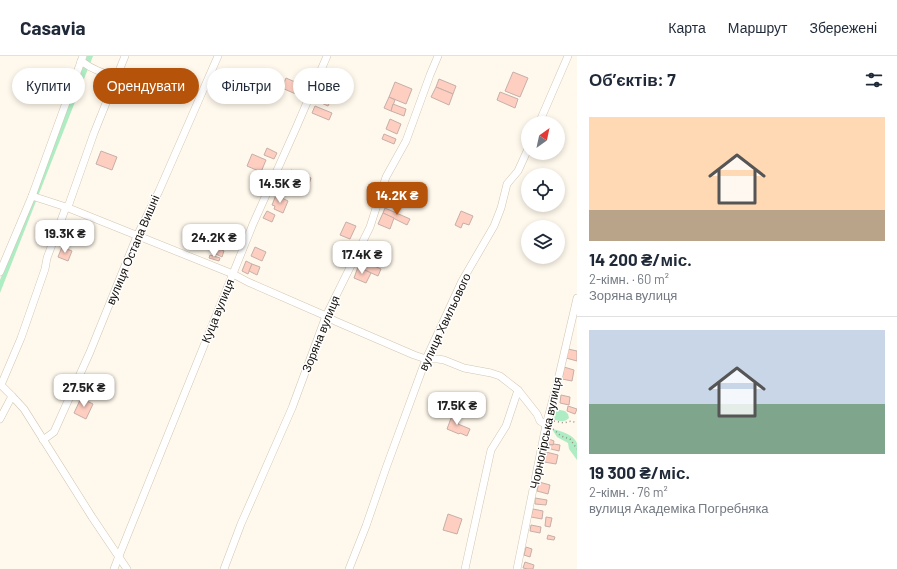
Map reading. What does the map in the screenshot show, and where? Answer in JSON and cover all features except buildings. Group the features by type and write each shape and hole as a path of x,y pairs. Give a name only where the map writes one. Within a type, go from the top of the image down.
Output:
{"street":[{"path":"121,68 126,56"},
{"name":"вулиця Остапа Вишні","path":"43,440 54,432 90,352 137,236 159,191 218,56"},
{"name":"Куца вулиця","path":"114,569 253,224 327,56"},
{"name":"Зоряна вулиця","path":"224,569 241,524 292,408 326,316 370,227 386,178 406,141 438,56"},
{"path":"542,116 568,56"},
{"path":"82,58 89,67 93,69"},
{"path":"0,272 32,196 82,58"},
{"path":"106,104 69,204 66,207 47,258 45,270 21,338 1,384 24,409 92,518 127,569"},
{"name":"вулиця Хвильового","path":"349,569 426,359 462,281 494,226 507,184 518,171 523,160"},
{"path":"32,196 66,207 233,274 335,321 414,355 426,359 438,359 464,368 500,376 518,390 537,414 540,421 547,422"},
{"name":"Чорногірська вулиця","path":"518,569 547,422 577,298"},
{"path":"465,569 474,534 491,450 506,426 518,390"},
{"path":"0,419 12,396"}],"path":[{"path":"547,422 560,423 571,421 577,423"},
{"path":"547,422 561,436 570,439 577,449"}],"green space":[{"path":"87,56 93,56 85,76 85,68 82,68"},
{"path":"68,104 74,104 0,293 0,280"},
{"path":"555,409 565,411 569,418 562,421 549,418 551,412"},
{"path":"552,429 566,433 573,437 577,443 577,460 569,449 568,443 557,437"}]}
